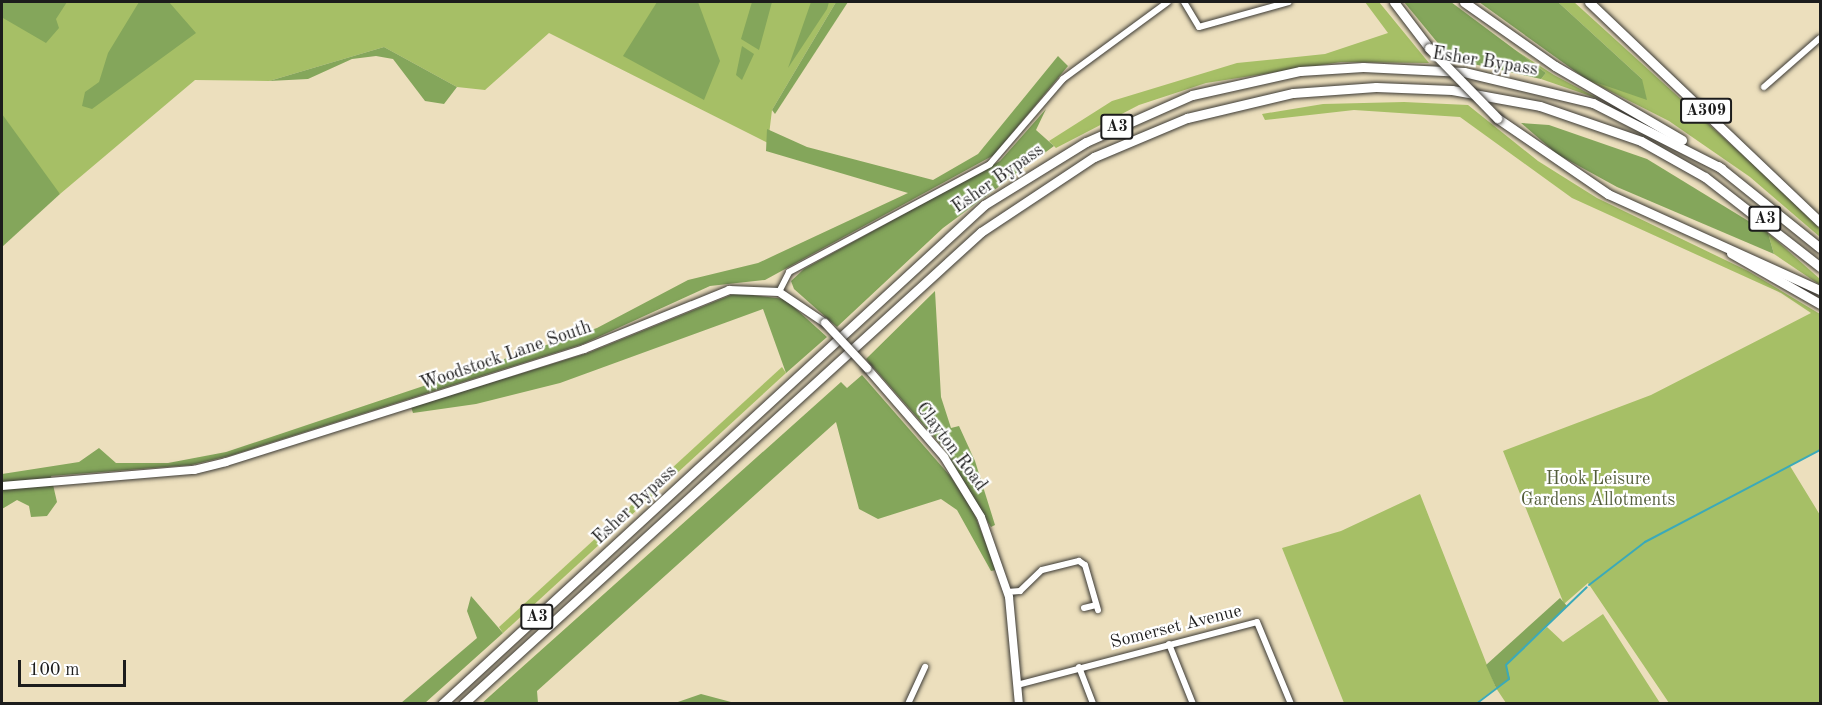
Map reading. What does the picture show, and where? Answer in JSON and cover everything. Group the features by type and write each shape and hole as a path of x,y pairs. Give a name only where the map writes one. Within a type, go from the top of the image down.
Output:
{"highway":[{"path":"1394,2 1430,48 1497,118 1586,181 1700,236 1821,290"},
{"name":"A3","path":"1464,2 1555,66 1721,168 1821,248"},
{"name":"A309","path":"1589,2 1821,222"},
{"name":"Esher Bypass","path":"442,704 984,205 1086,142 1192,95 1300,71 1363,66 1464,72 1593,104 1721,168"},
{"name":"Esher Bypass","path":"463,704 955,254 1013,207 1119,145 1187,118 1258,99 1341,88 1419,87 1575,116 1676,160 1756,212 1821,267"},
{"path":"1700,236 1821,304"}],"street":[{"path":"779,292 789,272 990,164 1063,78 1168,2"},
{"path":"1184,2 1198,27 1289,2"},
{"path":"1764,87 1821,38"},
{"name":"Woodstock Lane South","path":"2,486 219,464 584,349 712,295 748,288 779,292"},
{"name":"Clayton Road","path":"779,292 825,323 867,368 964,486 1007,592 1019,704"},
{"path":"1007,592 1020,591 1042,570 1079,561 1085,565 1097,608 1084,608"},
{"name":"Somerset Avenue","path":"1017,685 1078,667 1257,622 1291,704"},
{"path":"1169,644 1193,704"},
{"path":"908,704 925,667"},
{"path":"1078,667 1093,704"}],"green space":[{"path":"2,2 836,2 772,110 768,143 549,33 485,90 457,87 384,47 269,81 195,80 60,194 2,149"},
{"path":"2,2 67,2 56,19 59,28 46,43 3,18"},
{"path":"139,2 169,2 196,33 92,109 82,106 85,92 99,82 108,53"},
{"path":"657,2 698,2 720,61 704,100 623,56"},
{"path":"752,2 772,2 759,50 741,39"},
{"path":"811,2 829,2 827,9 788,68"},
{"path":"836,2 848,2 775,114 772,110"},
{"path":"1365,2 1379,2 1429,63 1341,62 1206,83 1139,105 1056,148 1049,141 1112,101 1237,63 1325,54 1388,33"},
{"path":"1404,2 1451,2 1546,73 1541,79 1451,59"},
{"path":"1479,2 1558,2 1642,79 1647,100 1586,79"},
{"path":"1558,2 1574,2 1792,200 1820,229 1820,237 1750,177 1669,121 1586,79 1642,79"},
{"path":"742,46 754,54 742,80 736,75"},
{"path":"384,47 457,87 444,104 425,101 393,59 376,56 352,59 308,79 269,81"},
{"path":"1515,50 1554,75 1599,99 1541,79 1546,73"},
{"path":"1058,56 1068,66 994,155 765,280 710,286 583,344 229,456 191,465 51,476 57,502 47,516 31,517 29,506 17,500 2,509 2,474 79,462 99,448 116,463 168,463 226,452 597,328 688,280 758,263 908,193 766,151 767,129 807,147 933,180 978,154"},
{"name":"Hook Leisure Gardens Allotments","path":"1404,102 1468,105 1538,161 1597,198 1748,271 1820,314 1820,450 1790,466 1820,515 1820,703 1669,703 1588,583 1564,604 1503,451 1651,395 1811,313 1781,293 1572,198 1460,117 1354,110 1265,120 1262,114 1323,104"},
{"path":"1046,109 1036,130 1054,146 943,228 837,327 794,289 791,281 804,269 1000,161"},
{"path":"2,114 60,194 2,247"},
{"path":"1521,123 1549,125 1647,159 1768,233 1774,254 1617,187 1557,154"},
{"path":"1768,233 1820,279 1820,285 1774,254"},
{"path":"935,291 941,397 951,428 959,426 975,461 995,525 991,527 943,447 866,359"},
{"path":"736,293 785,299 827,337 786,373 763,309 560,383 476,404 413,413 411,407 588,353"},
{"path":"782,367 786,373 503,633 499,627"},
{"path":"862,375 951,477 974,513 996,570 991,571 957,510 941,499 878,519 859,509 836,422 537,691 538,703 481,704 841,382 847,388"},
{"path":"1420,494 1496,688 1476,703 1344,703 1282,548 1341,531"},
{"path":"471,596 503,633 425,703 401,703 477,638 467,611"},
{"path":"1560,598 1567,606 1506,665 1510,679 1496,688 1486,665"},
{"path":"1603,614 1660,703 1506,703 1496,688 1505,665 1547,627 1563,642"},
{"path":"701,694 731,702 732,703 675,703"}],"waterway":[{"path":"1589,585 1645,542 1820,450"},
{"path":"1476,704 1509,679 1506,665 1587,587"}]}
